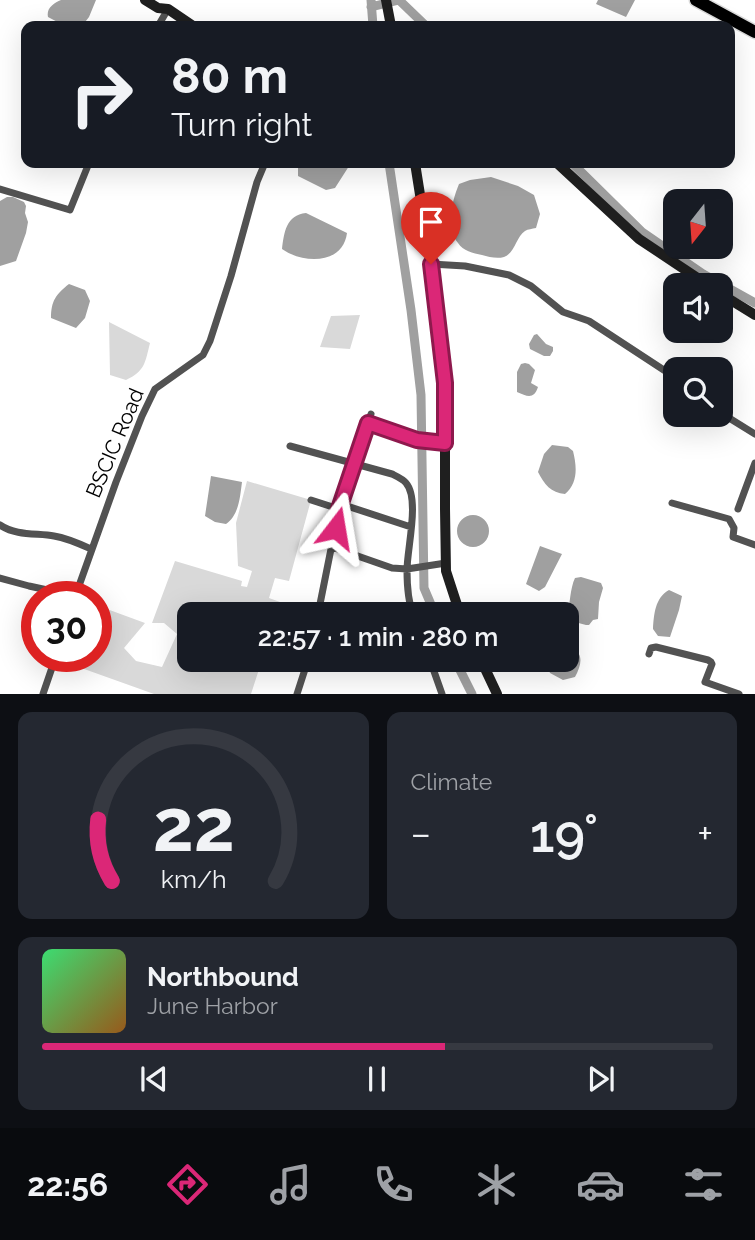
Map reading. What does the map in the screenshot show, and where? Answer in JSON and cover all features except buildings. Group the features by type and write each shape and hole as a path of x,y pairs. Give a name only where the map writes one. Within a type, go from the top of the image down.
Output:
{"main road":[{"path":"696,0 713,4 755,32"}],"street":[{"path":"145,0 158,8 168,9 186,21"},
{"path":"161,21 168,9"},
{"path":"0,189 71,211 87,168"},
{"name":"BSCIC Road","path":"80,581 137,427 155,389 203,355 210,341 263,168"},
{"path":"416,168 431,264 445,383 446,571 456,602"},
{"path":"562,168 639,239 690,273"},
{"path":"431,264 465,266 509,275 531,286 563,312 589,321 663,369"},
{"path":"733,301 755,314"},
{"path":"321,602 340,506 371,414"},
{"path":"733,420 755,434"},
{"path":"368,423 417,440 445,443"},
{"path":"290,446 392,474 406,482 412,495 407,569 410,602"},
{"path":"738,509 755,463"},
{"path":"311,500 411,527"},
{"path":"672,503 729,520 734,528 733,537 755,545"},
{"path":"0,525 27,534 56,536 91,549"},
{"path":"332,547 393,568 407,569 446,563"},
{"path":"0,578 21,584"},
{"path":"649,654 651,648 656,647 708,660 712,664 705,682 739,694"},
{"path":"43,694 50,672"},
{"path":"297,694 304,672"},
{"path":"434,672 442,694"},
{"path":"487,672 497,694"}],"shaded area":[{"path":"61,0 96,0 86,21 56,21 48,17 49,8"},
{"path":"598,0 635,0 626,17 596,4"},
{"path":"298,168 348,168 335,188 326,190 298,176"},
{"path":"491,177 518,186 534,195 540,214 536,228 525,231 511,252 501,258 465,250 454,237 451,222 452,206 459,184"},
{"path":"7,197 24,202 28,222 16,261 0,266 0,201"},
{"path":"306,213 347,233 338,251 321,259 311,259 282,249 290,221 299,214"},
{"path":"69,284 85,290 90,301 85,318 76,328 51,318 55,298"},
{"path":"360,315 350,349 320,347 331,316"},
{"path":"109,322 150,343 143,366 126,380 110,375"},
{"path":"537,334 553,347 550,356 530,349 529,344"},
{"path":"525,363 535,370 531,383 538,387 535,394 530,396 517,392 517,372 521,364"},
{"path":"552,445 568,447 573,451 575,474 572,485 565,494 548,487 538,472 544,454"},
{"path":"211,476 242,482 236,511 226,524 205,516"},
{"path":"247,481 311,500 289,581 275,578 269,598 280,602 177,602 177,634 164,623 152,623 175,561 242,581 241,586 247,587 252,571 238,566 236,523"},
{"path":"473,515 484,520 489,531 484,542 473,547 462,542 457,531 462,520"},
{"path":"540,546 562,554 545,587 539,591 526,584"},
{"path":"581,577 601,583 603,588 598,619 589,625 579,623 579,602 569,602 575,578"},
{"path":"669,590 682,596 679,610 670,637 658,636 653,629 655,612 661,597"},
{"path":"112,611 145,623 124,648 136,661 162,667 177,634 177,672 258,672 251,694 154,694 93,672 112,672"},
{"path":"577,672 575,677 563,680 550,673"}],"waterway":[{"path":"371,0 373,21"},
{"path":"371,7 399,0 421,21"},
{"path":"390,168 421,395 424,588 430,602"},
{"path":"577,168 642,232 703,274 755,303"},
{"path":"461,672 472,694"}],"route":[{"path":"336,528 339,509 368,423 417,440 445,443 445,383 431,264"}]}
